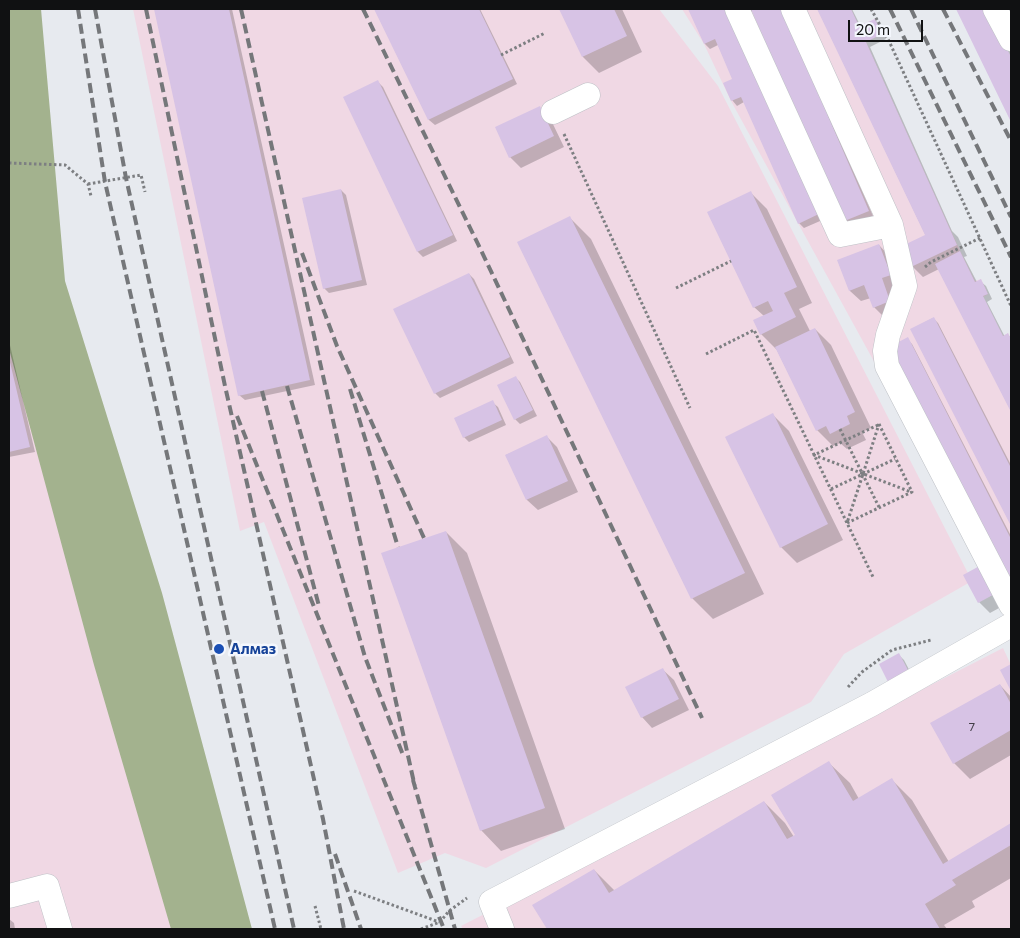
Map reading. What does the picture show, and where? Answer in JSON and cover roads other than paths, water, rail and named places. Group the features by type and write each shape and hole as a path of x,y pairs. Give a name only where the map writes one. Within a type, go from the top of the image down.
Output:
{"lane":[{"path":"737,9 840,235 891,225"},
{"path":"793,9 891,225 905,286 888,335 885,351 888,366 1011,605"},
{"path":"995,9 1011,39"},
{"path":"553,112 588,95"},
{"path":"502,929 491,902 872,704 1011,625"},
{"path":"9,896 47,886 60,929"}],"railway":[{"path":"78,9 105,182 275,929"},
{"path":"95,9 126,178 294,929"},
{"path":"146,9 225,386 323,819 344,929"},
{"path":"241,9 415,787"},
{"path":"363,9 480,248 702,718"},
{"path":"890,9 1011,257"},
{"path":"911,9 1011,217"},
{"path":"943,9 1011,141"},
{"path":"302,253 337,346 424,538"},
{"path":"287,386 365,657 403,755"},
{"path":"350,389 398,547"},
{"path":"262,391 319,606"},
{"path":"237,416 444,929"},
{"path":"413,780 455,929"},
{"path":"335,854 361,929"}],"place":[{"name":"Алмаз","path":"219,649"}]}
